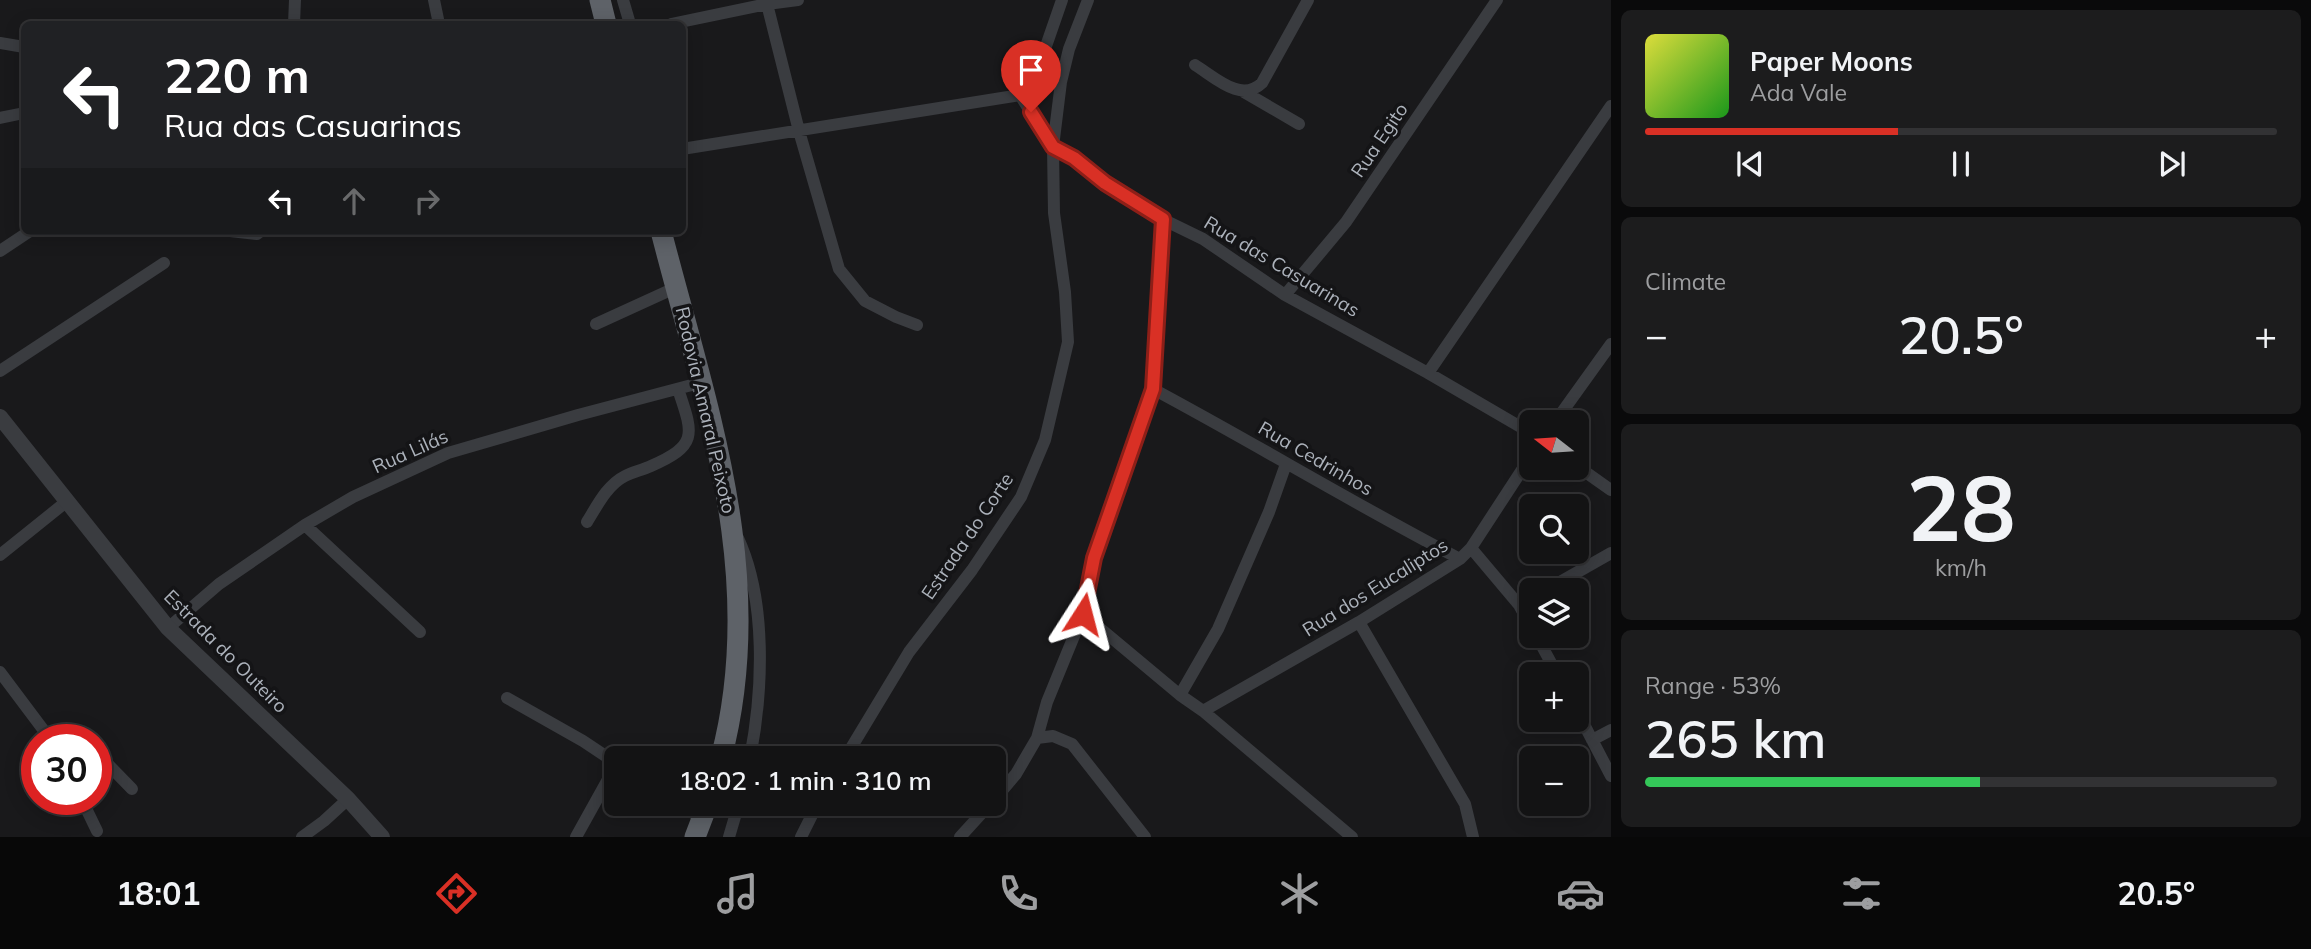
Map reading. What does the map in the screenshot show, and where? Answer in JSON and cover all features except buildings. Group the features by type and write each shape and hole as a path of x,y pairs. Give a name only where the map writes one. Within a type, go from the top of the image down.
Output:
{"highway":[{"path":"600,0 605,21"},
{"name":"Rodovia Amaral Peixoto","path":"662,235 703,382 733,526 738,578 739,656 723,746"}],"street":[{"path":"294,21 295,0"},
{"path":"434,0 438,21"},
{"path":"623,0 629,21"},
{"path":"684,21 767,2 798,0"},
{"path":"1020,95 1045,49 1062,0"},
{"name":"Estrada do Corte","path":"852,746 909,652 972,570 1021,497 1045,440 1068,342 1065,292 1054,213 1053,147 1067,60 1088,0"},
{"path":"1244,92 1255,90 1262,83 1308,0"},
{"name":"Rua Egito","path":"1285,295 1346,222 1497,0"},
{"path":"767,2 799,131 839,270 865,301 918,325"},
{"path":"0,43 21,46"},
{"path":"1195,65 1299,124"},
{"path":"686,148 1020,95"},
{"path":"1020,95 1053,147"},
{"path":"1428,373 1611,106"},
{"path":"0,118 21,114"},
{"name":"Rua das Casuarinas","path":"1053,147 1074,158 1105,183 1163,219 1203,239 1285,295 1519,426"},
{"path":"1006,786 1037,738 1047,702 1083,614 1094,558 1153,389 1163,219"},
{"path":"0,251 24,235"},
{"path":"0,371 164,263"},
{"path":"596,324 677,287"},
{"path":"1564,410 1611,344"},
{"name":"Rua Lilás","path":"168,628 219,584 305,525 353,497 447,453 703,382"},
{"path":"587,522 612,484 624,476 659,462 684,446 689,437 689,429 678,389"},
{"name":"Rua Cedrinhos","path":"1153,389 1460,559"},
{"name":"Estrada do Outeiro","path":"0,417 168,628 348,799 382,837"},
{"path":"1180,695 1218,629 1269,512 1286,464"},
{"name":"Rua dos Eucaliptos","path":"1203,711 1359,622 1460,559 1471,548 1519,474"},
{"path":"1589,474 1611,490"},
{"path":"0,555 66,502"},
{"path":"305,525 420,632"},
{"path":"733,526 748,559 758,626 756,724 752,746"},
{"path":"1471,548 1519,595"},
{"path":"1567,578 1611,553"},
{"path":"1083,614 1352,837"},
{"path":"1359,622 1465,804 1473,837"},
{"path":"0,672 39,724"},
{"path":"507,698 555,723 604,756"},
{"path":"1592,740 1611,730"},
{"path":"1588,732 1611,776"},
{"path":"1037,738 1053,736 1072,744 1145,837"},
{"path":"112,768 132,789"},
{"path":"576,837 604,786"},
{"path":"302,837 348,799"},
{"path":"89,815 97,831"},
{"path":"729,837 735,816"},
{"path":"801,837 812,816"},
{"path":"960,837 980,816"}],"route":[{"path":"1031,112 1053,147 1074,158 1105,183 1163,219 1153,389 1094,558 1083,614"}]}
